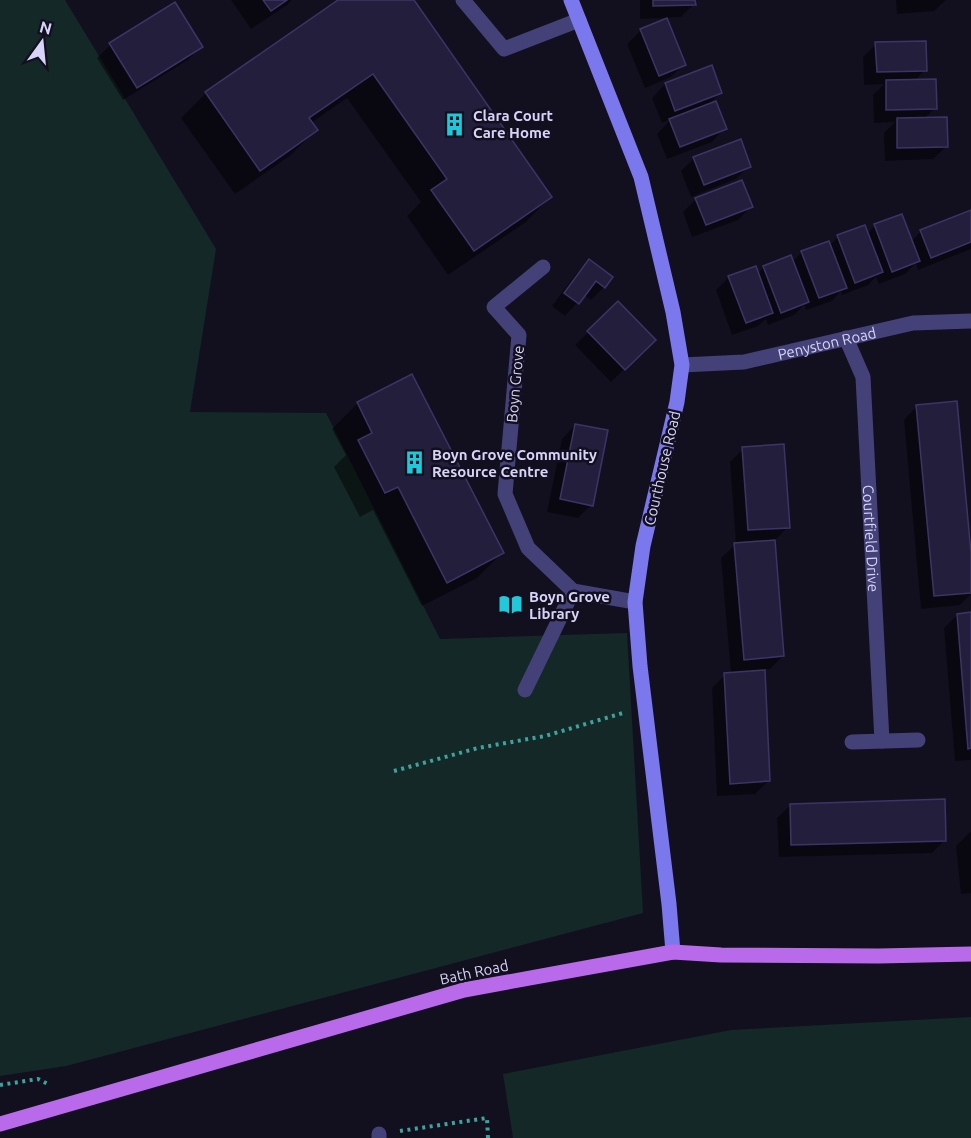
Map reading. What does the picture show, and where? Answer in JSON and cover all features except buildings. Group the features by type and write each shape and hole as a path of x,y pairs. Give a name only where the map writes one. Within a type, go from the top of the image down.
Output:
{"main road":[{"name":"Bath Road","path":"0,1124 464,990 673,952 722,955 971,954"}],"street":[{"path":"464,0 504,49 579,20"},
{"name":"Courthouse Road","path":"571,0 641,177 673,312 682,365 677,402 643,546 635,602 640,666 673,952"},
{"name":"Boyn Grove","path":"543,267 494,307 519,335 505,494 528,548 573,591"},
{"name":"Penyston Road","path":"682,365 744,362 913,323 971,321"},
{"name":"Courtfield Drive","path":"846,338 863,377 882,741"},
{"path":"525,690 573,591 635,602"},
{"path":"852,742 918,740"}],"path":[{"path":"394,771 478,748 545,736 645,709"},
{"path":"379,1136 487,1118 488,1138"}],"green space":[{"path":"0,0 65,0 216,249 190,412 326,413 440,639 627,633 643,913 66,1066 0,1076"},
{"path":"971,1017 971,1138 513,1138 503,1074 731,1030"}],"place":[{"name":"Clara Court Care Home","path":"455,124"},
{"name":"Boyn Grove Community Resource Centre","path":"414,463"},
{"name":"Boyn Grove Library","path":"511,605"}]}
